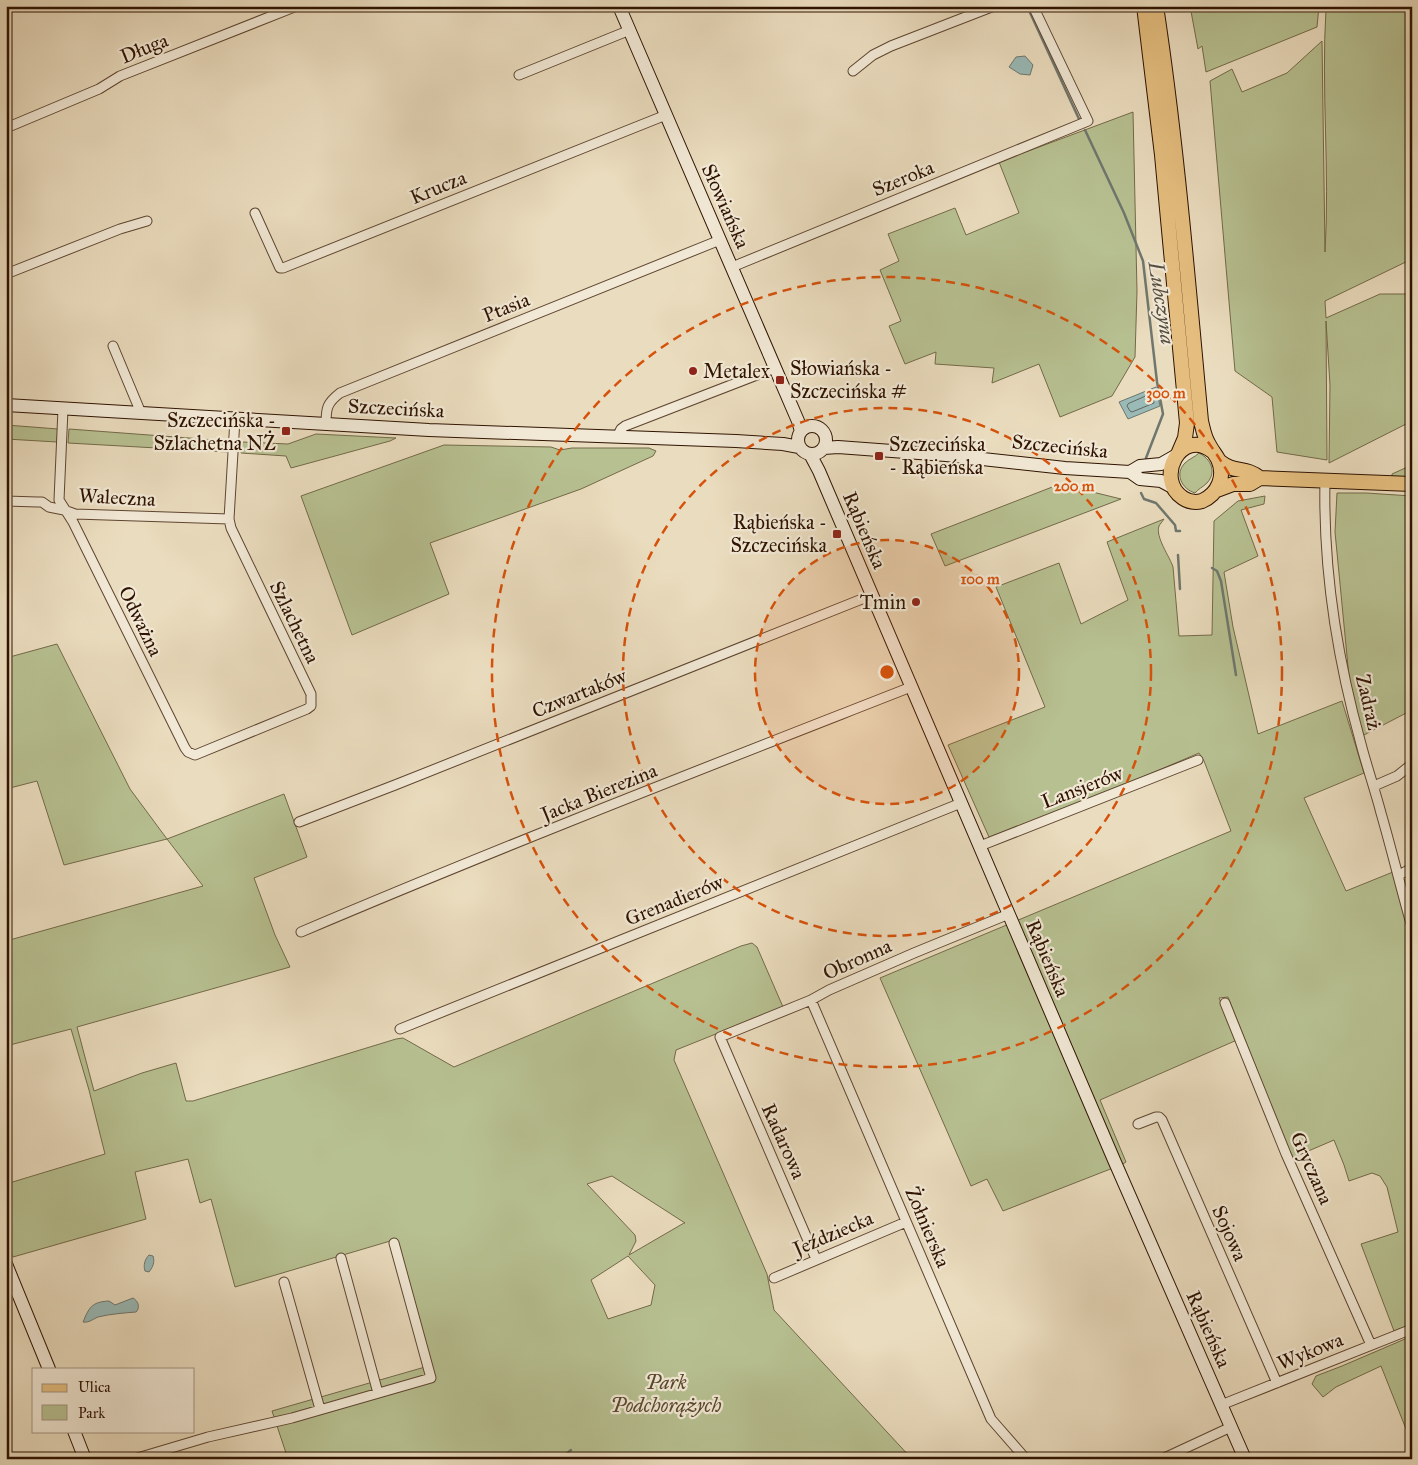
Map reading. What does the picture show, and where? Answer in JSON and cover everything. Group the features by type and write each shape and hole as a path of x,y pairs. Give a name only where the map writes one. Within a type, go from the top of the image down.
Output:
{"main road":[{"path":"1144,6 1162,155 1187,423 1185,438 1173,462 1171,476 1174,488 1182,497 1196,502 1208,497 1217,490 1233,484 1250,484 1260,478 1412,484"},
{"path":"1156,6 1179,178 1201,421 1207,442 1216,456 1221,478 1217,490"},
{"path":"1177,454 1186,448 1201,444 1228,468 1250,471 1260,478"}],"street":[{"name":"Długa","path":"6,128 99,90 120,76 297,6"},
{"name":"Słowiańska","path":"620,6 775,368 809,440"},
{"path":"852,71 873,55 891,46 994,6"},
{"name":"Szeroka","path":"732,267 1088,121 1034,6"},
{"path":"519,75 630,30"},
{"name":"Krucza","path":"255,213 279,266 283,268 666,115"},
{"path":"6,274 120,229 147,221"},
{"name":"Ptasia","path":"326,424 326,409 332,399 340,393 720,240"},
{"path":"113,346 141,413"},
{"path":"617,437 625,426 775,368"},
{"name":"Szczecińska","path":"6,405 449,431 783,444 809,440 838,448 946,455 1065,468 1130,472 1140,466 1161,464 1177,454"},
{"path":"63,409 59,500 64,510"},
{"name":"Szlachetna","path":"185,748 188,752 195,755 202,753 311,706 311,694 233,534 229,519 235,419"},
{"name":"Rąbieńska","path":"809,440 819,470 911,687 1114,1160 1246,1459"},
{"name":"Szczecińska","path":"1130,472 1137,478 1161,481 1174,488"},
{"name":"Zadraż","path":"1325,480 1324,512 1327,560 1337,637 1352,711 1412,927"},
{"name":"Waleczna","path":"6,501 42,502 49,507 74,514 229,519"},
{"name":"Odważna","path":"64,510 73,522 185,748"},
{"name":"Czwartaków","path":"299,822 872,595"},
{"name":"Jacka Bierezina","path":"301,932 400,890 911,687"},
{"name":"Lansjerów","path":"980,846 1198,760"},
{"path":"1374,786 1397,776 1412,764"},
{"name":"Grenadierów","path":"400,1029 961,803"},
{"path":"1399,876 1412,868"},
{"name":"Obronna","path":"720,1037 811,1000 897,960 1009,914"},
{"name":"Żołnierska","path":"811,1000 991,1419 1026,1459"},
{"name":"Gryczana","path":"1225,1003 1286,1154 1371,1345"},
{"name":"Radarowa","path":"720,1037 816,1259"},
{"name":"Sojowa","path":"1138,1124 1156,1117 1162,1120 1277,1383"},
{"name":"Jeździecka","path":"774,1278 906,1222"},
{"path":"134,1459 208,1437 292,1418 431,1378 394,1243"},
{"path":"341,1258 378,1394"},
{"path":"6,1264 49,1368"},
{"path":"284,1282 320,1409"},
{"name":"Wykowa","path":"1222,1405 1412,1328"},
{"path":"1162,1459 1231,1427"},
{"path":"74,1432 85,1459"}],"green space":[{"path":"1190,6 1319,6 1317,27 1206,72 1202,46 1198,49"},
{"path":"1332,6 1412,6 1412,259 1325,301 1326,318 1380,294 1408,294 1412,306 1412,355 1410,360 1412,362 1412,421 1329,463 1330,385 1326,321 1327,460 1277,452 1272,397 1235,371 1210,81 1232,69 1242,92 1287,73 1322,41 1325,252 1327,192 1325,39 1326,9"},
{"path":"1133,112 1137,291 1135,357 1112,396 1060,417 1039,364 992,383 994,368 935,364 936,352 905,364 889,326 901,321 880,270 899,261 888,234 955,208 966,235 1019,213 999,162"},
{"path":"6,425 58,429 57,442 6,439"},
{"path":"69,429 229,441 228,452 68,443"},
{"path":"316,434 396,438 291,468 286,456 241,453 242,442 288,444"},
{"path":"444,445 551,447 560,450 572,448 649,448 656,451 653,456 581,489 430,543 449,594 352,635 301,496"},
{"path":"1199,453 1209,462 1212,475 1207,483 1195,493 1183,485 1180,472 1185,463"},
{"path":"1412,465 1412,479 1392,478 1392,474"},
{"path":"1060,484 1121,499 945,566 931,534"},
{"path":"1337,493 1412,496 1412,710 1362,736 1350,687 1335,532"},
{"path":"1265,496 1264,504 1241,510 1258,556 1224,572 1233,627 1258,734 1342,701 1364,773 1304,798 1346,891 1393,872 1412,943 1412,1324 1394,1331 1361,1244 1398,1232 1387,1187 1380,1176 1372,1173 1349,1181 1334,1140 1292,1158 1228,997 1219,998 1237,1040 1100,1100 1126,1162 1121,1165 1016,921 1231,831 1204,761 1199,753 1084,802 989,837 948,745 1045,707 996,587 1059,563 1081,624 1128,600 1107,542 1164,519 1158,531 1173,567 1179,636 1212,635 1214,521 1238,501"},
{"path":"57,644 130,789 167,839 64,865 37,781 6,789 6,658"},
{"name":"Park Podchorążych","path":"284,794 307,857 254,878 275,935 290,967 77,1027 94,1091 142,1073 176,1063 186,1101 193,1101 403,1038 454,1067 741,946 752,943 757,947 783,1007 676,1050 674,1060 767,1274 774,1310 912,1459 288,1459 272,1411 432,1365 397,1239 235,1287 211,1199 200,1203 188,1159 135,1172 146,1219 13,1257 6,1241 6,1184 105,1154 71,1029 6,1046 6,941 203,886 167,839","holes":["612,1176 685,1223 629,1255 636,1241 635,1235 587,1184","628,1256 655,1285 651,1305 608,1319 591,1280"]},
{"path":"1009,924 1113,1168 1003,1211 987,1179 971,1186 880,978"},
{"path":"1412,1336 1412,1444 1381,1366 1336,1387 1323,1397 1312,1384 1316,1376"}],"water":[{"path":"1025,56 1033,65 1030,75 1020,74 1009,67 1016,57"},
{"path":"1156,387 1160,406 1128,419 1119,402"},
{"path":"149,1255 153,1256 154,1260 149,1272 145,1271 144,1267 145,1260"},
{"path":"133,1298 138,1305 136,1312 103,1316 83,1322 89,1309 94,1304 109,1301 115,1305"}],"waterway":[{"name":"Lubczyna","path":"1027,6 1079,119"},
{"name":"Lubczyna","path":"1085,130 1124,213 1143,261 1157,382 1163,414 1146,458"},
{"name":"Lubczyna","path":"1141,493 1144,499 1156,503 1175,525 1176,531 1180,531"},
{"path":"1178,555 1180,589"},
{"name":"Lubczyna","path":"1212,568 1217,571 1221,581 1236,675"},
{"path":"560,1459 571,1450"}],"place":[{"name":"Metalex","path":"693,371"},
{"name":"Słowiańska - Szczecińska #","path":"780,380"},
{"name":"Szczecińska - Szlachetna NŻ","path":"286,431"},
{"name":"Szczecińska - Rąbieńska","path":"879,456"},
{"name":"Rąbieńska - Szczecińska","path":"837,534"},
{"name":"Tmin","path":"916,602"}]}
